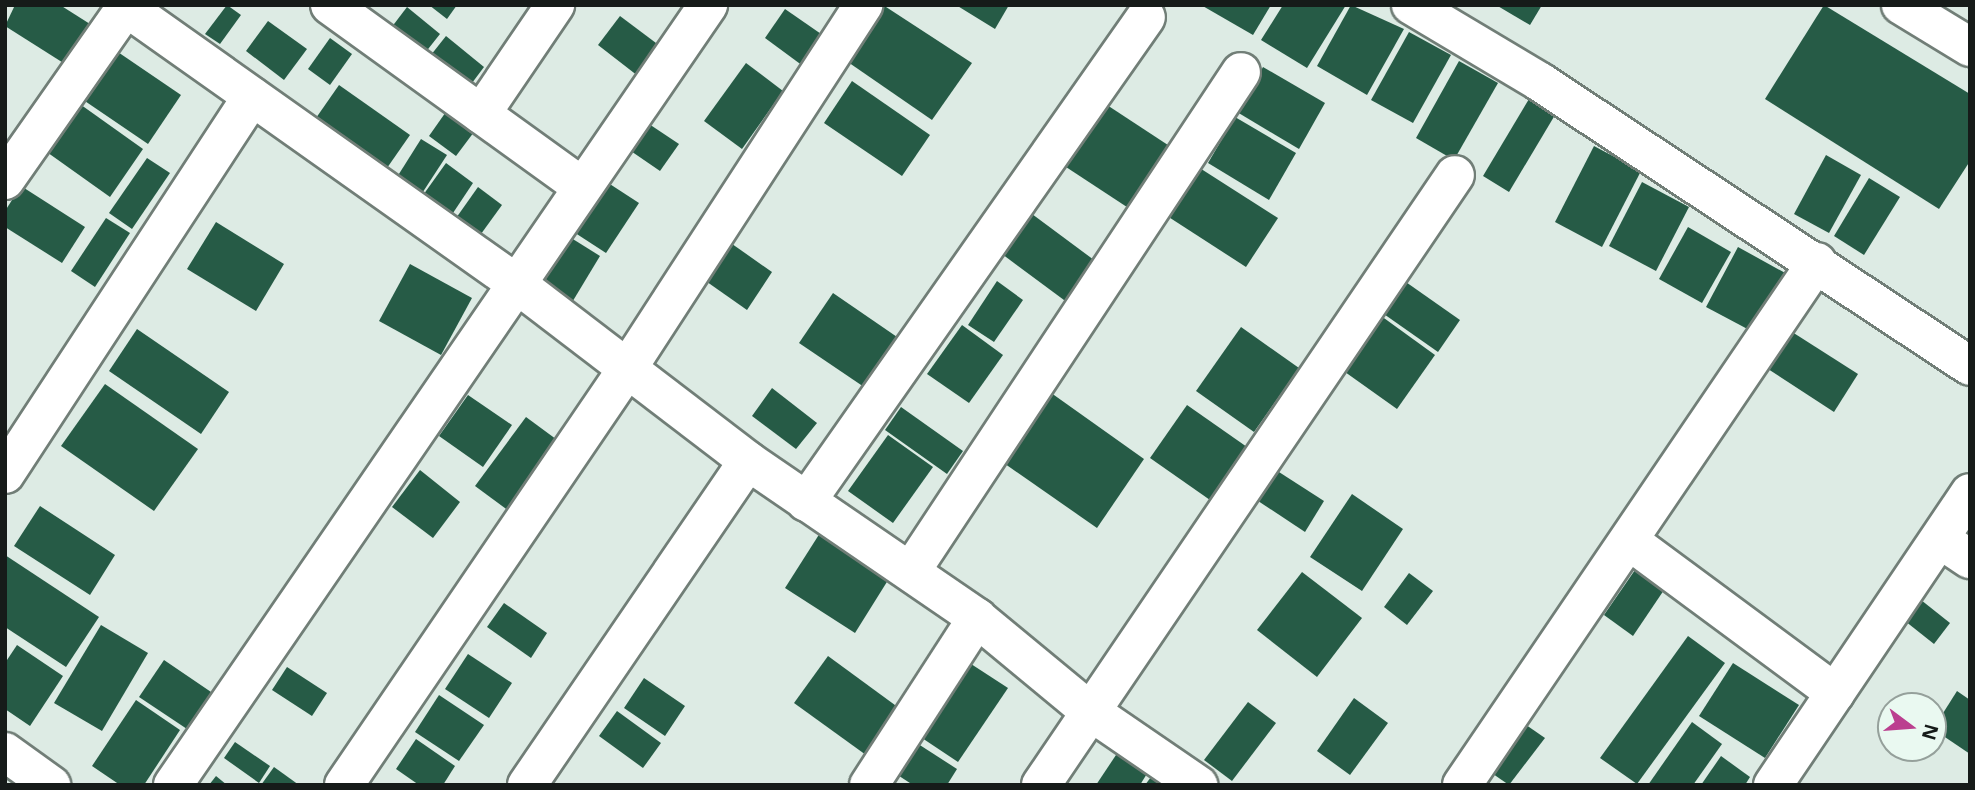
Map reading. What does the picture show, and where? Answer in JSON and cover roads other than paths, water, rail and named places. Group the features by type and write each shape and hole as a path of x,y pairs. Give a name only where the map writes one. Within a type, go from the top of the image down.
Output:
{"street":[{"path":"330,5 581,186"},
{"path":"481,114 555,5"},
{"path":"173,785 514,282 708,5"},
{"path":"1411,5 1817,262 1970,366"},
{"path":"1901,5 1970,47"},
{"path":"344,785 627,369 862,6"},
{"path":"5,180 140,10 252,97 514,282 748,461 978,618 1087,709 1198,785"},
{"path":"806,502 1146,17"},
{"path":"911,571 1241,72"},
{"path":"5,474 252,97"},
{"path":"1041,785 1087,709 1455,176"},
{"path":"1462,785 1631,542 1817,262"},
{"path":"527,785 748,461"},
{"path":"1773,785 1835,693 1955,549 1970,493"},
{"path":"1631,542 1835,693"},
{"path":"869,785 978,618"},
{"path":"5,752 51,785"}]}
